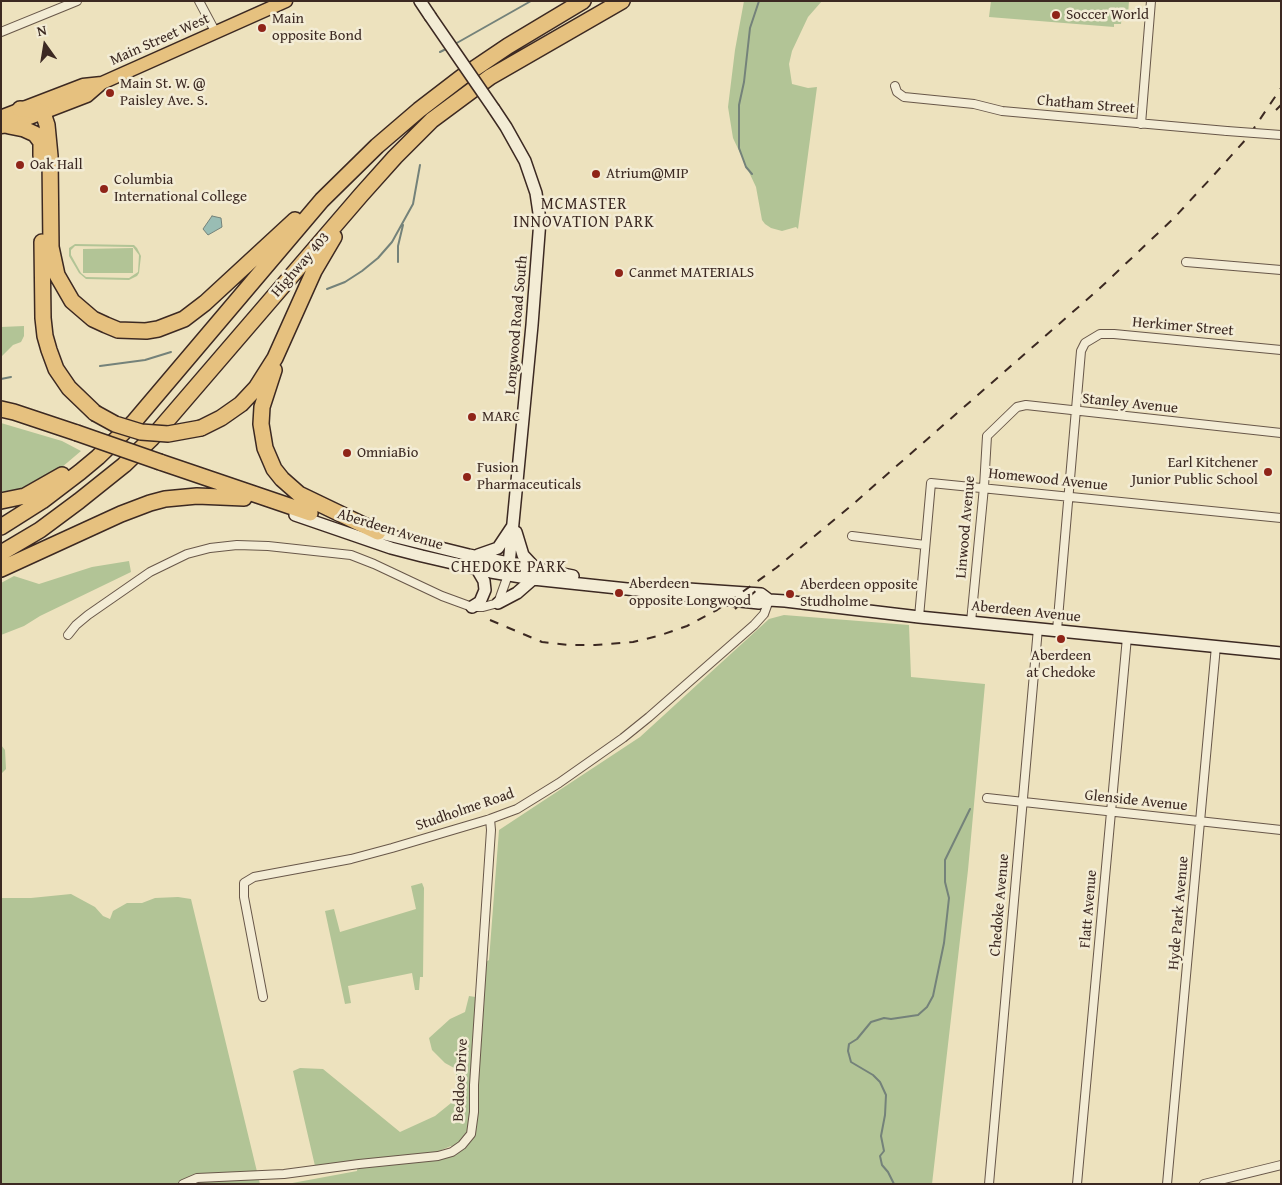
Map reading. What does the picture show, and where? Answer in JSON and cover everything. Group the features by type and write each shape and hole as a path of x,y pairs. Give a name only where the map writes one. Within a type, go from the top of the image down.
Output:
{"highway":[{"name":"Highway 403","path":"1,527 42,501 98,457 133,423 322,200 377,146 440,93 508,46 583,1"},
{"name":"Highway 403","path":"1,553 40,530 79,501 124,465 152,438 361,195 432,120 490,77 622,1"},
{"path":"20,110 36,110 43,113 47,125 50,156 52,246 57,275 72,301 82,311 93,319 118,330 146,332 158,330 184,319 205,303 294,220 322,200"},
{"path":"4,124 32,132 40,142 43,318 45,336 56,369 69,388 95,413 115,424 140,432 174,433 201,428 221,418 241,404 256,388 275,358 314,272 361,195"},
{"path":"275,358 274,370 262,407 261,424 265,448 274,469 299,494 378,532"},
{"path":"1,501 25,496 68,471 163,388"},
{"path":"1,409 14,412 76,437 157,465 310,513"},
{"path":"1,416 76,437"},
{"path":"157,465 244,498"},
{"path":"1,569 121,514 150,503 165,499 196,496 244,498"}],"main road":[{"name":"Main Street West","path":"102,83 87,96 43,113 4,124 5,115 83,85 102,83 216,34 286,1"},
{"name":"Longwood Road South","path":"420,1 506,127 525,161 536,193 540,220 537,273 509,569"},
{"name":"Aberdeen Avenue","path":"244,498 391,548 477,569 509,569"},
{"name":"Aberdeen Avenue","path":"310,513 469,555 509,569 534,574 761,594 769,600 918,617 1281,652"},
{"path":"469,555 488,553 498,548 514,525"},
{"path":"498,603 517,593 534,574 523,555 514,525"},
{"path":"472,607 480,602 485,590 484,581 477,569"}],"street":[{"path":"1,32 77,1"},
{"path":"199,1 216,34"},
{"path":"1140,124 1151,1"},
{"name":"Chatham Street","path":"896,86 897,92 904,97 974,104 1005,111 1281,135"},
{"path":"1186,262 1281,270"},
{"name":"Herkimer Street","path":"1075,412 1081,351 1085,343 1100,334 1281,350"},
{"name":"Stanley Avenue","path":"987,436 1021,406 1281,433"},
{"path":"1057,630 1075,412"},
{"name":"Linwood Avenue","path":"971,622 987,436"},
{"name":"Homewood Avenue","path":"925,544 931,482 1281,518"},
{"path":"852,536 925,544 918,617"},
{"path":"68,635 88,615 150,572 187,554 210,548 231,546 268,546 351,555 442,596 472,607 483,607 498,603"},
{"name":"Longwood Road South","path":"498,603 509,569"},
{"name":"Studholme Road","path":"263,997 247,912 244,883 254,877 351,859 490,819 517,809 623,738 649,717 754,625 764,614 769,600"},
{"name":"Chedoke Avenue","path":"989,1184 1038,628"},
{"name":"Flatt Avenue","path":"1078,1184 1127,637"},
{"name":"Hyde Park Avenue","path":"1167,1184 1216,646"},
{"name":"Glenside Avenue","path":"987,798 1201,823 1281,830"},
{"name":"Beddoe Drive","path":"183,1184 197,1178 284,1174 438,1156 452,1152 462,1145 471,1134 474,1112 476,1056 492,830 490,819"},
{"path":"1204,1184 1281,1165"}],"green space":[{"path":"744,1 822,1 808,17 792,51 789,64 792,84 808,88 817,87 798,229 796,227 782,231 771,228 762,220 756,187 733,138 728,107 735,50"},
{"name":"Soccer World","path":"991,1 1129,1 1128,15 1122,14 1121,24 1114,24 1114,27 989,17"},
{"path":"75,244 134,245 141,256 139,273 129,280 86,279 79,273 69,256 69,248","holes":["75,246 133,247 139,255 138,272 129,278 86,277 81,273 71,255 71,250"]},
{"path":"133,248 133,273 83,273 83,249"},
{"path":"24,326 24,336 21,342 13,345 1,357 1,327"},
{"path":"1,423 62,441 81,451 55,473 14,495 1,496"},
{"path":"129,561 131,572 40,616 24,626 1,635 1,583 14,576 39,584 92,567"},
{"path":"784,615 909,625 911,677 985,684 968,870 932,1184 287,1184 357,1171 358,1162 315,1166 293,1071 300,1068 323,1069 400,1132 435,1116 456,1099 456,1069 445,1063 432,1050 429,1038 450,1019 465,1012 469,996 482,998 486,962 489,960 499,830 640,737 769,619","holes":["451,1146 456,1155 442,1159 439,1151"]},
{"path":"1,745 5,750 6,769 1,774"},
{"path":"422,883 424,888 423,977 420,977 419,990 415,990 412,973 348,986 351,1003 345,1004 325,911 334,909 340,932 416,909 411,886"},
{"path":"71,894 95,907 103,916 110,919 113,911 127,903 142,903 155,898 178,897 191,899 260,1184 1,1184 1,898 31,898"}],"water":[{"path":"212,216 221,218 222,227 208,235 203,229"}],"waterway":[{"path":"455,44 531,1"},
{"path":"752,174 746,167 739,148 739,105 744,82 750,28 759,1"},
{"path":"440,52 446,49"},
{"path":"327,289 345,282 362,271 378,258 392,242 413,204 420,165"},
{"path":"398,262 398,246 403,225"},
{"path":"100,366 145,360 171,352"},
{"path":"1,379 11,377"},
{"path":"894,1184 882,1165 880,1156 884,1151 881,1136 886,1095 880,1082 873,1075 851,1062 848,1051 849,1044 857,1039 871,1022 884,1018 891,1019 918,1015 927,1007 933,996 944,943 949,898 945,882 945,860 970,809"}],"railway":[{"path":"490,620 542,642 568,645 595,645 633,642 658,636 687,626 717,610 776,568 852,505 1099,289 1174,218 1212,177 1248,137 1281,88"},
{"path":"1276,110 1281,105"},
{"path":"735,609 758,589"}],"place":[{"name":"Soccer World","path":"1056,15"},
{"name":"Main opposite Bond","path":"262,28"},
{"name":"Main St. W. @ Paisley Ave. S.","path":"110,93"},
{"name":"Oak Hall","path":"20,165"},
{"name":"Atrium@MIP","path":"596,174"},
{"name":"Columbia International College","path":"104,189"},
{"name":"Canmet MATERIALS","path":"619,273"},
{"name":"MARC","path":"472,417"},
{"name":"OmniaBio","path":"347,453"},
{"name":"Earl Kitchener Junior Public School","path":"1268,472"},
{"name":"Fusion Pharmaceuticals","path":"467,477"},
{"name":"Aberdeen opposite Longwood","path":"619,593"},
{"name":"Aberdeen opposite Studholme","path":"790,594"},
{"name":"Aberdeen at Chedoke","path":"1061,639"}],"district":[{"name":"MCMASTER INNOVATION PARK","path":"584,214"},
{"name":"CHEDOKE PARK","path":"509,568"}]}
